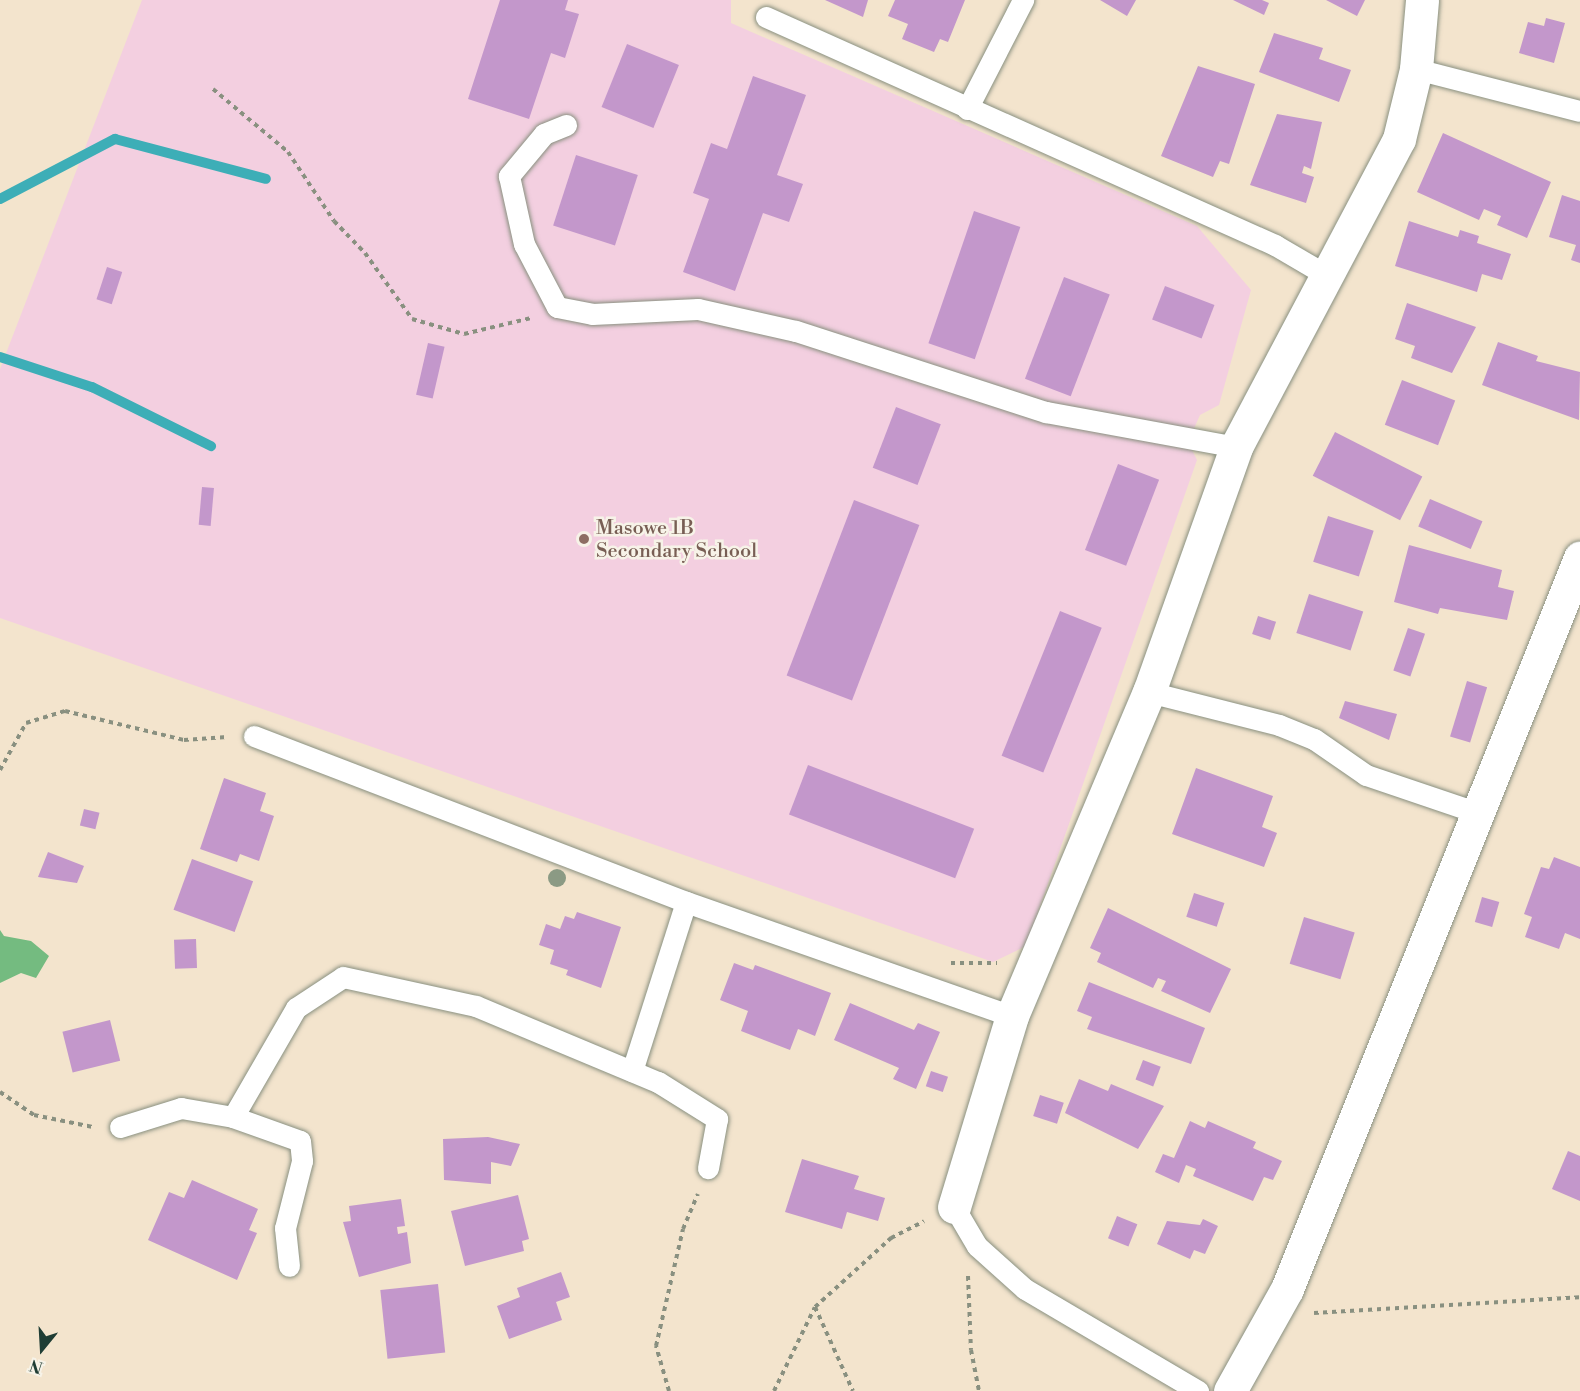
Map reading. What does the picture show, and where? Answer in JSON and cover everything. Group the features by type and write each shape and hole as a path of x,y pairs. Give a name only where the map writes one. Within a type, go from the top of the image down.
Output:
{"street":[{"path":"954,1207 1012,1016 1149,693 1236,447 1399,139 1416,69 1422,0"},
{"path":"1230,1391 1287,1289 1419,971 1475,812 1580,558"}],"lane":[{"path":"968,109 1023,0"},
{"path":"766,16 968,109 1275,245 1328,276"},
{"path":"1416,69 1580,111"},
{"path":"566,125 544,134 509,176 524,244 557,307 592,314 698,309 796,331 1046,412 1236,447"},
{"path":"1149,693 1279,725 1314,739 1366,775 1475,812"},
{"path":"254,736 686,902 1012,1016"},
{"path":"632,1071 686,902"},
{"path":"234,1117 296,1008 343,977 476,1006 632,1071 717,1119 708,1168"},
{"path":"120,1127 181,1108 234,1117 300,1141 302,1161 285,1228 289,1266"},
{"path":"954,1207 977,1246 1025,1289 1198,1391"}],"path":[{"path":"213,89 288,152 334,221 365,253 412,319 464,334 488,332 557,307"},
{"path":"0,770 26,723 65,711 184,740 254,736"},
{"path":"938,964 997,963 1044,943"},
{"path":"0,1092 34,1115 80,1127 120,1127"},
{"path":"669,1391 656,1346 683,1229 708,1168"},
{"path":"774,1391 815,1307 891,1238 954,1207"},
{"path":"977,1246 966,1283 979,1391"},
{"path":"1287,1289 1313,1313 1580,1297"},
{"path":"815,1307 853,1391"}],"shaded area":[{"name":"Masowe 1B Secondary School","path":"142,0 731,0 731,23 1197,226 1251,290 1219,405 1200,415 1188,442 1197,460 1026,946 993,962 0,618 0,369"}],"green space":[{"path":"0,930 4,936 31,941 49,956 36,978 21,973 0,983"}],"building":[{"path":"500,0 568,0 565,10 579,14 565,58 551,53 529,119 468,99"},
{"path":"825,0 868,0 863,17"},
{"path":"895,0 965,0 948,42 940,39 934,52 902,39 908,24 888,16"},
{"path":"1100,0 1136,0 1127,16"},
{"path":"1233,0 1262,0 1269,3 1264,15"},
{"path":"1326,0 1365,0 1357,16"},
{"path":"1546,18 1565,23 1554,63 1519,53 1528,22 1544,26"},
{"path":"1274,33 1323,48 1319,59 1351,70 1339,102 1259,72"},
{"path":"627,44 679,65 653,128 602,107"},
{"path":"1198,66 1255,84 1229,164 1220,161 1213,177 1161,156"},
{"path":"753,76 806,95 777,175 803,184 789,222 763,213 735,291 683,272 709,199 693,193 711,143 727,149"},
{"path":"1277,114 1322,122 1311,169 1304,166 1302,173 1314,177 1306,203 1250,185"},
{"path":"1443,133 1551,182 1527,238 1497,225 1501,216 1484,209 1479,220 1417,192"},
{"path":"576,155 638,175 615,245 553,225"},
{"path":"1562,195 1580,201 1580,263 1571,260 1576,245 1549,237"},
{"path":"974,211 1020,227 975,359 928,343"},
{"path":"1409,221 1458,237 1460,230 1479,236 1477,243 1511,254 1502,280 1482,274 1477,292 1395,266"},
{"path":"107,267 122,272 112,304 96,299"},
{"path":"1064,277 1110,295 1071,396 1025,379"},
{"path":"1165,286 1214,305 1202,339 1152,320"},
{"path":"1407,303 1476,327 1452,373 1411,358 1415,346 1395,339"},
{"path":"1498,342 1538,356 1536,361 1580,372 1579,420 1482,385"},
{"path":"428,343 445,347 433,398 416,395"},
{"path":"1402,380 1455,400 1438,445 1385,425"},
{"path":"896,407 941,424 918,485 873,468"},
{"path":"1335,432 1422,476 1400,520 1313,476"},
{"path":"1118,464 1159,480 1126,566 1085,550"},
{"path":"202,487 214,488 211,526 199,525"},
{"path":"1430,499 1482,521 1471,549 1418,527"},
{"path":"854,500 919,525 852,701 787,676"},
{"path":"1328,516 1374,531 1359,576 1313,562"},
{"path":"1409,545 1502,570 1498,587 1514,591 1507,620 1440,608 1438,614 1394,602"},
{"path":"1309,594 1363,612 1351,651 1296,633"},
{"path":"1060,611 1102,628 1043,772 1002,756"},
{"path":"1258,616 1276,622 1270,640 1252,634"},
{"path":"1408,628 1425,634 1410,676 1393,671"},
{"path":"1467,681 1487,687 1470,743 1450,736"},
{"path":"1345,701 1397,714 1389,740 1339,718"},
{"path":"808,765 974,829 955,878 789,814"},
{"path":"1196,768 1273,796 1262,827 1277,833 1264,867 1172,834"},
{"path":"224,778 266,793 260,811 274,816 259,861 240,854 237,862 200,849"},
{"path":"84,809 100,813 95,829 80,825"},
{"path":"48,852 84,866 77,883 38,877"},
{"path":"1554,857 1580,867 1580,939 1565,933 1559,949 1525,937 1532,917 1524,914 1541,867 1549,869"},
{"path":"192,859 253,881 235,932 174,910"},
{"path":"1194,893 1224,903 1217,927 1186,917"},
{"path":"1482,897 1499,902 1492,927 1475,922"},
{"path":"1108,908 1231,969 1210,1013 1161,991 1166,981 1158,978 1153,988 1097,962 1101,953 1090,948"},
{"path":"577,912 621,927 601,988 566,975 568,970 550,964 554,950 539,945 546,924 560,929 565,916 574,919"},
{"path":"1304,917 1355,932 1340,979 1290,964"},
{"path":"196,939 197,968 175,969 174,940"},
{"path":"734,963 753,970 755,965 831,993 815,1036 798,1029 790,1050 741,1031 748,1011 720,1000"},
{"path":"1089,982 1205,1028 1191,1064 1087,1029 1092,1017 1077,1011"},
{"path":"850,1003 914,1030 918,1023 940,1032 916,1089 893,1079 899,1068 834,1040"},
{"path":"110,1020 120,1061 73,1073 62,1032"},
{"path":"1143,1060 1161,1067 1153,1086 1135,1080"},
{"path":"931,1071 948,1077 943,1092 926,1086"},
{"path":"1079,1079 1108,1091 1111,1084 1164,1106 1138,1149 1065,1113"},
{"path":"1040,1095 1064,1103 1057,1124 1033,1116"},
{"path":"1190,1121 1205,1128 1208,1121 1256,1142 1253,1148 1282,1161 1273,1180 1264,1177 1253,1201 1193,1176 1196,1169 1186,1165 1179,1183 1155,1172 1163,1154 1174,1158"},
{"path":"488,1137 520,1144 511,1166 491,1162 491,1184 444,1180 443,1139"},
{"path":"1568,1151 1580,1156 1580,1201 1552,1189"},
{"path":"802,1159 859,1176 854,1189 885,1198 878,1221 847,1212 842,1229 785,1212"},
{"path":"192,1180 258,1209 249,1230 257,1233 237,1280 148,1240 169,1192 184,1198"},
{"path":"518,1195 529,1239 522,1241 524,1251 465,1266 451,1211"},
{"path":"401,1199 405,1226 397,1227 398,1234 407,1232 411,1263 359,1277 343,1222 351,1221 349,1206"},
{"path":"1117,1216 1137,1224 1128,1246 1108,1238"},
{"path":"1203,1219 1218,1226 1205,1254 1194,1250 1190,1259 1157,1244 1167,1221 1200,1225"},
{"path":"561,1272 570,1297 556,1302 562,1320 509,1339 497,1306 520,1297 517,1288"},
{"path":"438,1284 445,1353 388,1359 380,1290"}],"waterway":[{"path":"0,199 115,139 266,179"},
{"path":"0,357 92,387 211,446"}],"place":[{"name":"Masowe 1B Secondary School","path":"584,539"}]}
